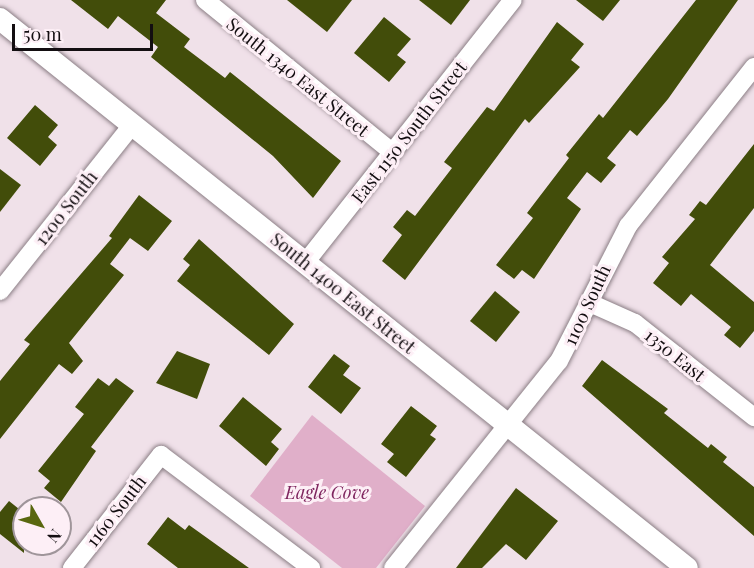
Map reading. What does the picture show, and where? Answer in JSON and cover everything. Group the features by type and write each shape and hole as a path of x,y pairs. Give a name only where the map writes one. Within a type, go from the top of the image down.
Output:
{"street":[{"name":"South 1340 East Street","path":"205,0 393,153"},
{"name":"East 1150 South Street","path":"305,263 513,0"},
{"name":"South 1400 East Street","path":"0,19 687,568"},
{"name":"1100 South","path":"393,568 560,361 628,226 754,67"},
{"name":"1200 South","path":"0,291 132,125"},
{"name":"1350 East","path":"590,303 635,323 754,417"},
{"name":"1160 South","path":"72,568 161,455 311,568"}],"green space":[{"name":"Eagle Cove","path":"312,415 425,506 376,568 342,568 250,496"}],"building":[{"path":"71,0 166,0 156,13 190,39 184,47 225,78 230,72 341,161 313,198 273,156 151,57 158,47 118,16 108,29"},
{"path":"287,0 352,0 327,32"},
{"path":"419,0 470,0 451,25"},
{"path":"576,0 620,0 603,21"},
{"path":"696,0 738,0 668,99 637,136 630,130 607,158 616,165 601,183 587,172 567,198 581,209 534,279 522,270 514,279 496,265 533,218 527,213 569,158 566,155 599,114 603,118"},
{"path":"384,17 411,39 397,55 406,62 389,82 354,53"},
{"path":"557,22 584,44 571,60 580,67 529,123 525,119 405,280 382,261 402,235 393,227 407,210 415,216 452,168 444,162 487,107 494,111"},
{"path":"35,105 58,125 48,137 57,145 40,166 7,138"},
{"path":"754,144 754,208 710,265 754,302 754,331 740,348 724,335 731,327 691,294 681,306 653,283 669,263 662,257 695,219 689,215 700,201 706,205"},
{"path":"0,169 21,185 0,212"},
{"path":"139,195 172,221 148,251 130,238 110,264 124,275 69,343 83,361 72,374 59,364 0,439 0,381 30,344 24,340 112,238 109,236"},
{"path":"199,239 294,324 269,355 177,281 190,265 183,259"},
{"path":"495,291 520,312 496,342 470,321"},
{"path":"177,351 210,364 197,399 156,383"},
{"path":"334,354 350,366 343,375 361,388 341,414 308,387"},
{"path":"602,360 668,409 664,413 708,448 711,444 727,457 723,462 754,487 754,536 582,386"},
{"path":"98,378 109,386 116,378 134,391 91,447 96,451 65,496 54,496 44,488 50,481 38,471 84,414 75,407"},
{"path":"243,397 282,429 271,442 279,449 266,466 219,426"},
{"path":"411,406 437,426 430,435 436,439 406,477 387,462 394,454 381,444"},
{"path":"516,488 558,521 526,560 506,544 482,568 456,568"},
{"path":"9,501 12,503 12,544 0,534 0,512"},
{"path":"168,517 185,530 189,525 249,568 178,568 147,544"}]}
